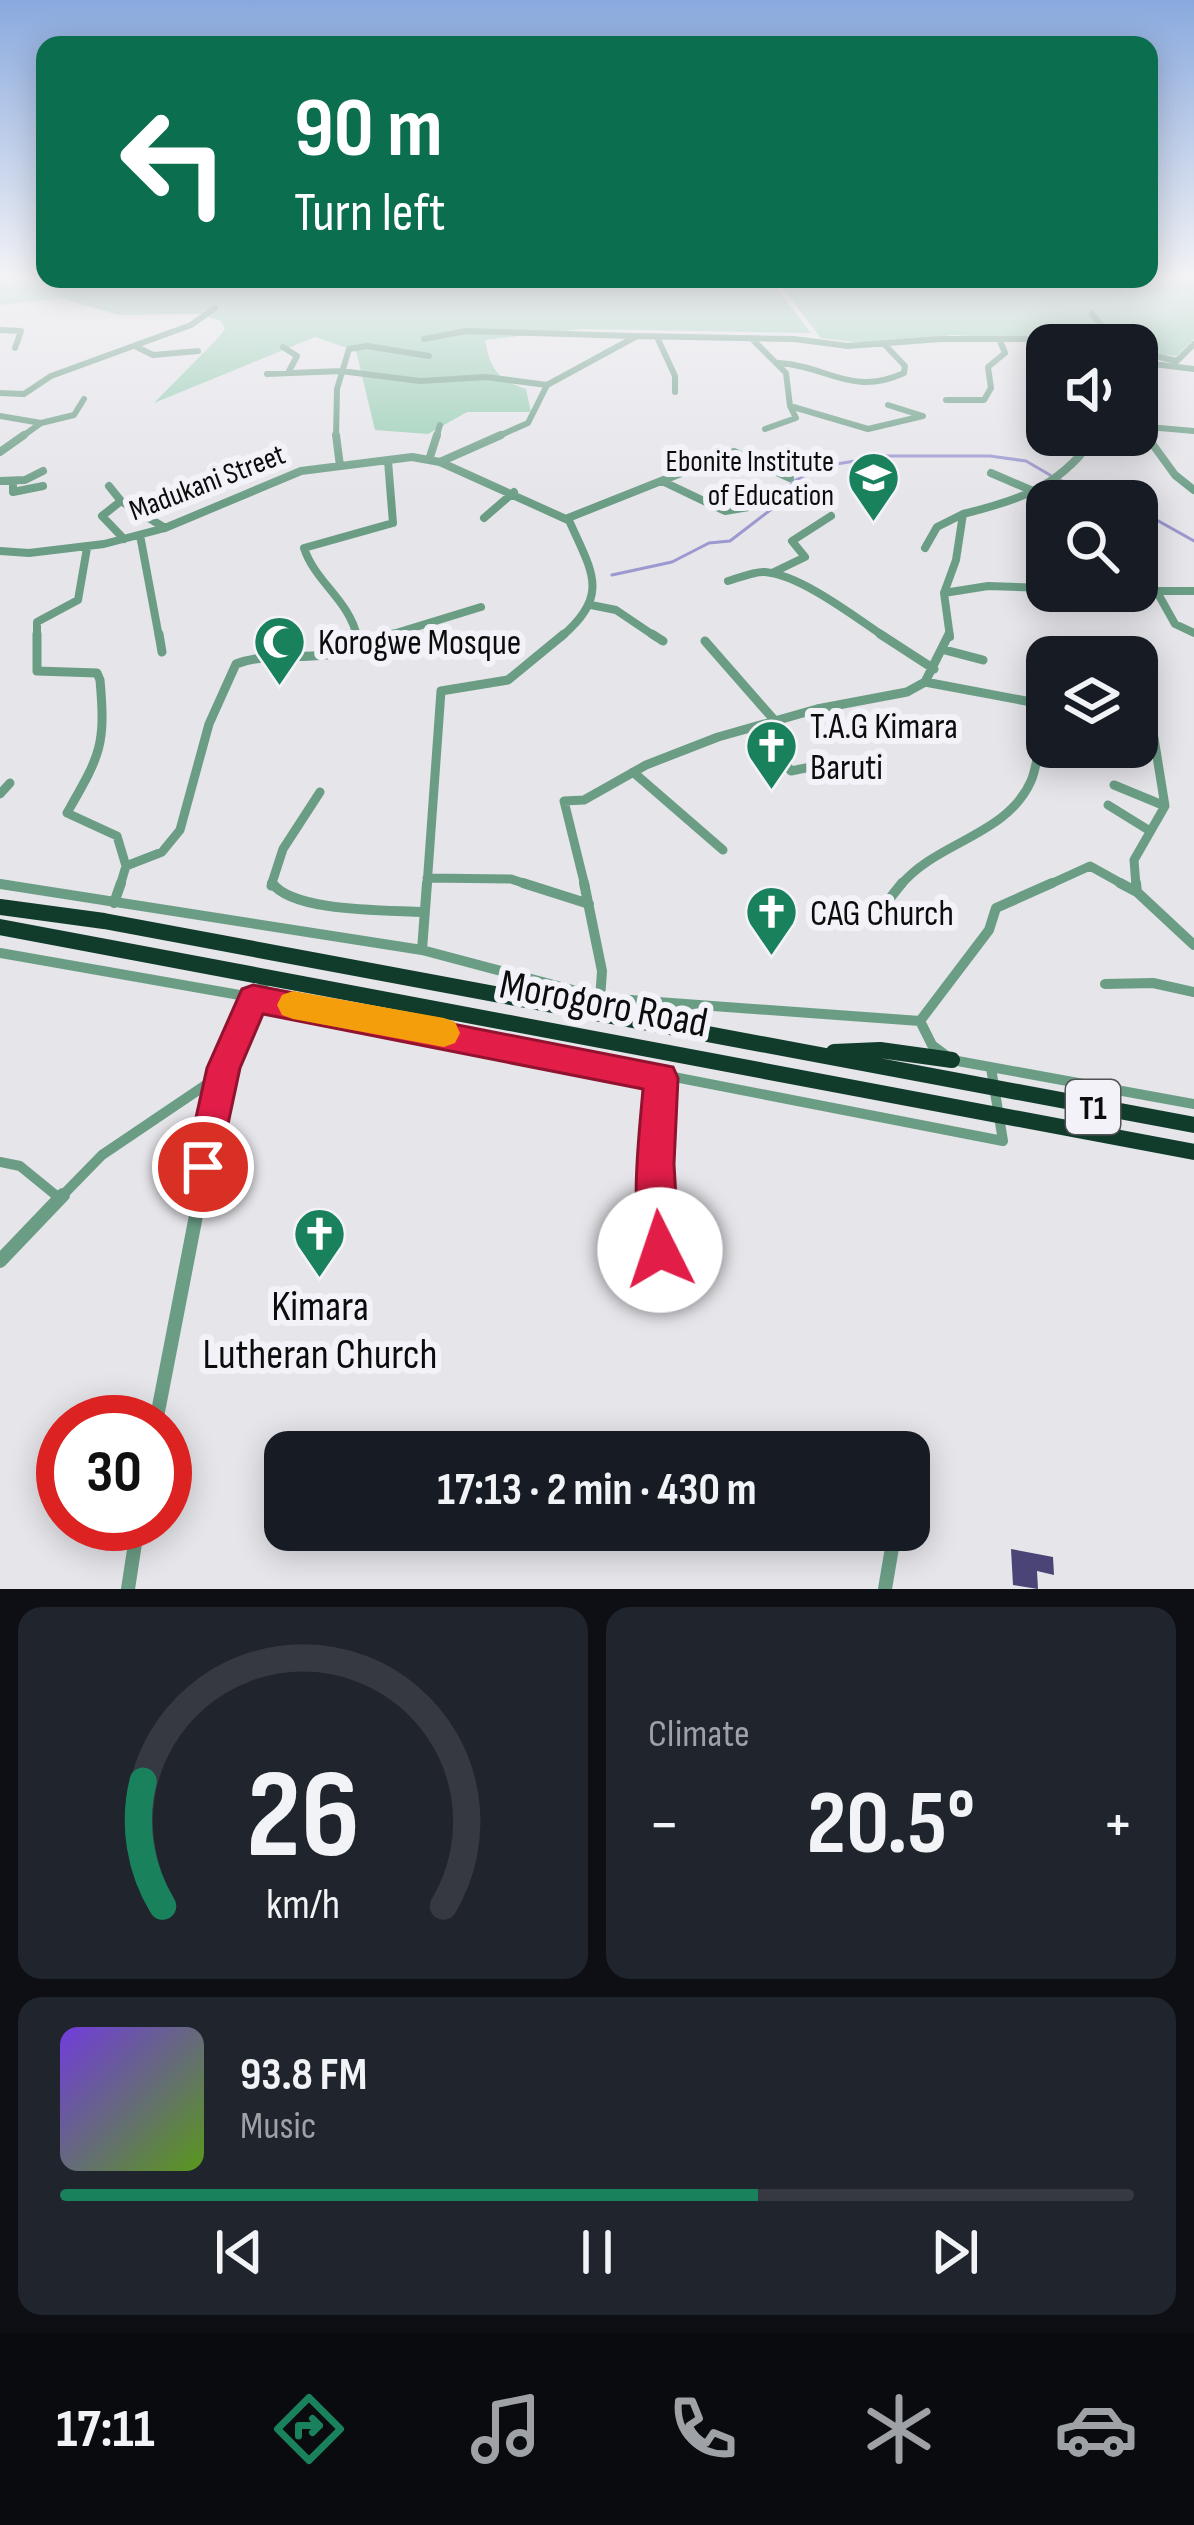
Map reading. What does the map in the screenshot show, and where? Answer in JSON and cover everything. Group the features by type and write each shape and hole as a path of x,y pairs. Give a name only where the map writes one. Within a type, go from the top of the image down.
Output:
{"highway":[{"name":"Morogoro Road","path":"0,907 601,1006 805,1053 1194,1125"},
{"name":"Morogoro Road","path":"0,927 1194,1152"},
{"path":"805,1053 880,1050 952,1060"}],"street":[{"path":"0,393 23,394 51,376 117,352"},
{"path":"147,352 185,352"},
{"path":"288,373 297,356 292,352"},
{"path":"340,466 332,438 340,409 341,371 348,352"},
{"path":"402,352 430,356"},
{"path":"440,462 529,423 547,385 605,352"},
{"path":"664,352 674,374 675,392"},
{"path":"765,429 796,418 788,379 766,352"},
{"path":"778,363 813,365 827,379 840,382 894,379 904,373 904,366 891,352"},
{"path":"946,400 984,400 990,393 988,367 1005,352"},
{"path":"1178,365 1188,352"},
{"path":"1158,359 1194,369"},
{"path":"1158,364 1178,365"},
{"path":"267,374 341,371 412,381 478,376 547,385"},
{"path":"0,452 41,423 74,415 84,399"},
{"path":"790,406 868,429 923,416 887,405"},
{"path":"0,416 41,423"},
{"path":"429,460 440,425"},
{"path":"1158,429 1194,431"},
{"path":"422,950 441,691 508,680 582,619 591,605 592,566 568,520 623,493 734,452 790,478"},
{"path":"1158,453 1174,475 1194,490"},
{"path":"1049,480 1081,456"},
{"name":"Madukani Street","path":"0,550 87,548 165,528 301,471 412,457 440,462 568,520"},
{"path":"359,644 345,605 312,569 304,548 394,523 388,461"},
{"path":"0,482 13,483 43,471"},
{"path":"992,472 1026,488"},
{"path":"662,481 724,511 767,504"},
{"path":"13,483 14,492 43,486"},
{"path":"109,486 121,500 165,528"},
{"path":"484,518 514,492"},
{"path":"925,548 938,527 1026,494"},
{"path":"121,500 102,514 124,539"},
{"path":"601,1006 589,904 564,801 584,800 633,772 701,743 907,692 925,682 950,640 944,593 956,560 963,514"},
{"path":"772,573 806,557 792,541 831,516"},
{"path":"140,535 162,652"},
{"path":"87,548 78,600 37,622 37,671 97,673 100,680 105,736 88,779 67,813 118,836 126,866 114,903"},
{"path":"728,580 772,573 826,598 934,669"},
{"path":"944,593 988,586 1026,587"},
{"path":"1158,592 1194,591"},
{"path":"1158,594 1174,624 1194,634"},
{"path":"591,605 619,611 663,641"},
{"path":"126,866 158,855 180,825 196,784 211,720 236,664 252,658 318,659 481,607"},
{"path":"705,641 776,722"},
{"path":"945,650 983,660"},
{"path":"925,682 1026,702"},
{"path":"758,727 791,771 825,764"},
{"path":"1137,892 1134,860 1166,806 1158,761"},
{"path":"887,902 907,877 1014,809 1034,768"},
{"path":"633,772 723,850"},
{"path":"0,794 10,783"},
{"path":"1114,785 1166,806"},
{"path":"320,792 283,849 271,886 291,897 422,912"},
{"path":"1108,805 1150,831"},
{"path":"920,1021 989,930 996,908 1090,866 1137,892 1194,944"},
{"path":"428,878 511,879 589,904"},
{"path":"0,884 422,950 601,1006 920,1021"},
{"path":"0,953 1003,1141 991,1068"},
{"path":"161,1395 222,1074 253,998 267,979"},
{"path":"1105,984 1154,983 1194,992"},
{"path":"920,1021 932,1046 952,1060 1194,1104"},
{"path":"0,1261 102,1155 222,1074"},
{"path":"661,1078 656,1164 663,1286"},
{"path":"0,1162 20,1166 58,1197"},
{"path":"128,1589 134,1551"},
{"path":"885,1589 891,1551"}],"green space":[{"path":"204,352 278,352 154,403"},
{"path":"356,352 488,352 497,372 526,389 531,412 467,412 428,434 375,430"}],"building":[{"path":"1011,1549 1053,1557 1054,1575 1037,1571 1038,1589 1013,1585"}],"waterway":[{"path":"612,575 672,562 709,543 730,541 773,508 794,481 824,466 886,456 990,456 1026,461 1050,475"},
{"path":"1158,521 1194,541"}],"slow traffic":[{"path":"293,1005 444,1033"}],"place":[{"name":"Ebonite Institute of Education","path":"873,524"},
{"name":"Korogwe Mosque","path":"279,687"},
{"name":"T.A.G Kimara Baruti","path":"771,792"},
{"name":"CAG Church","path":"771,958"},
{"name":"Kimara Lutheran Church","path":"320,1279"}],"route":[{"path":"203,1167 224,1068 253,998 371,1018 661,1078 656,1164 660,1250"}]}
